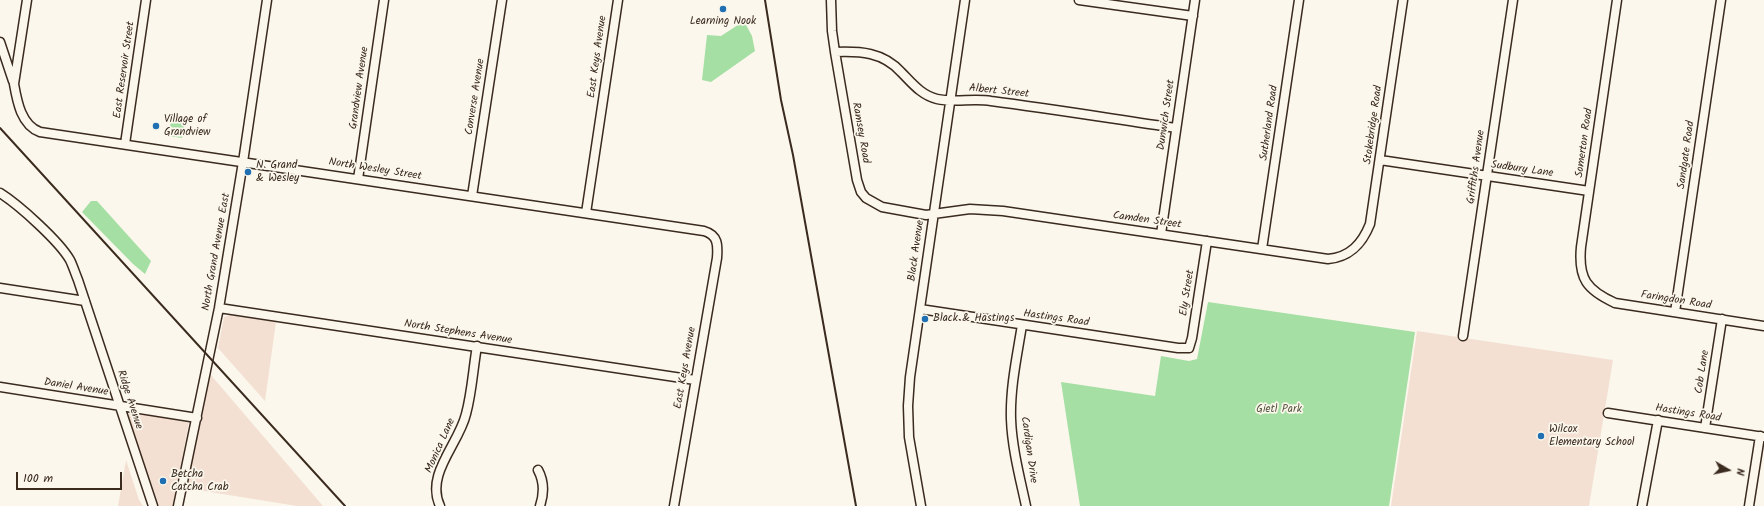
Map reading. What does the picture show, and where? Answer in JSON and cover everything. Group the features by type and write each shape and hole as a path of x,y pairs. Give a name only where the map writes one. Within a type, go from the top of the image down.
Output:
{"street":[{"path":"14,84 27,0"},
{"name":"East Reservoir Street","path":"125,144 146,0"},
{"name":"North Grand Avenue East","path":"178,506 219,308 243,162 267,0"},
{"name":"Grandview Avenue","path":"358,179 384,0"},
{"name":"Converse Avenue","path":"472,196 502,0"},
{"name":"East Keys Avenue","path":"586,213 618,0"},
{"name":"Ramsey Road","path":"832,0 832,31 835,52 857,180 861,192 873,204 882,207 933,214"},
{"name":"Black Avenue","path":"921,506 909,437 908,406 933,214 965,0"},
{"path":"1078,0 1193,16"},
{"name":"Dunwich Street","path":"1161,234 1195,0"},
{"name":"Sutherland Road","path":"1262,250 1299,0"},
{"name":"Stokebridge Road","path":"1357,252 1370,224 1403,0"},
{"name":"Griffiths Avenue","path":"1463,336 1513,0"},
{"name":"Somerton Road","path":"1586,289 1582,274 1580,256 1617,0"},
{"name":"Sandgate Road","path":"1675,312 1721,0"},
{"path":"0,42 14,84"},
{"name":"Albert Street","path":"835,52 863,52 881,56 901,71 920,91 935,99 950,101 989,100 1176,128"},
{"name":"North Wesley Street","path":"14,84 17,97 27,123 32,128 45,133 704,230 713,235"},
{"name":"Sudbury Lane","path":"1380,160 1589,192"},
{"path":"0,193 33,220 61,248 69,260 85,301"},
{"name":"Camden Street","path":"933,214 982,208 1328,259 1357,252"},
{"name":"East Keys Avenue","path":"674,506 717,258 717,243 713,235"},
{"name":"Ely Street","path":"1189,348 1192,338 1207,241"},
{"path":"0,288 85,301"},
{"name":"Faringdon Road","path":"1586,289 1615,303 1764,326"},
{"name":"Ridge Avenue","path":"85,301 153,506"},
{"name":"North Stephens Avenue","path":"219,308 695,380"},
{"name":"Hastings Road","path":"920,309 1178,348 1189,348"},
{"name":"Cob Lane","path":"1705,428 1722,320"},
{"name":"Cardigan Drive","path":"1022,325 1014,382 1011,419 1013,440 1026,506"},
{"name":"Monica Lane","path":"440,506 436,494 438,476 441,467 461,430 467,413 477,346"},
{"name":"Daniel Avenue","path":"0,387 197,418"},
{"name":"Hastings Road","path":"1608,413 1762,437"},
{"path":"1642,506 1658,420"},
{"path":"1749,506 1762,437"},
{"path":"538,470 542,478 542,499 540,506"}],"shaded area":[{"path":"230,315 276,322 265,401 218,348 224,317"},
{"path":"1417,331 1613,360 1589,506 1391,506"},
{"path":"210,374 323,506 297,506 185,488"},
{"path":"132,412 185,420 189,422 173,506 159,506 127,415"},
{"path":"126,460 139,500 143,506 118,506"}],"green space":[{"path":"744,21 752,36 755,51 711,82 702,80 707,35 721,36"},
{"path":"172,116 186,118 182,138 168,136"},
{"path":"91,201 97,201 151,261 145,274 133,264 82,212"},
{"name":"Gietl Park","path":"1208,302 1415,332 1389,506 1080,506 1061,382 1155,396 1161,356 1189,361 1197,359"}],"railway":[{"path":"765,0 781,100 793,155 856,506"},
{"path":"0,128 345,506"}],"place":[{"name":"Learning Nook","path":"723,9"},
{"name":"Village of Grandview","path":"156,126"},
{"name":"N. Grand & Wesley","path":"248,172"},
{"name":"Black & Hastings","path":"925,319"},
{"name":"Wilcox Elementary School","path":"1541,436"},
{"name":"Betcha Catcha Crab","path":"163,481"}]}
